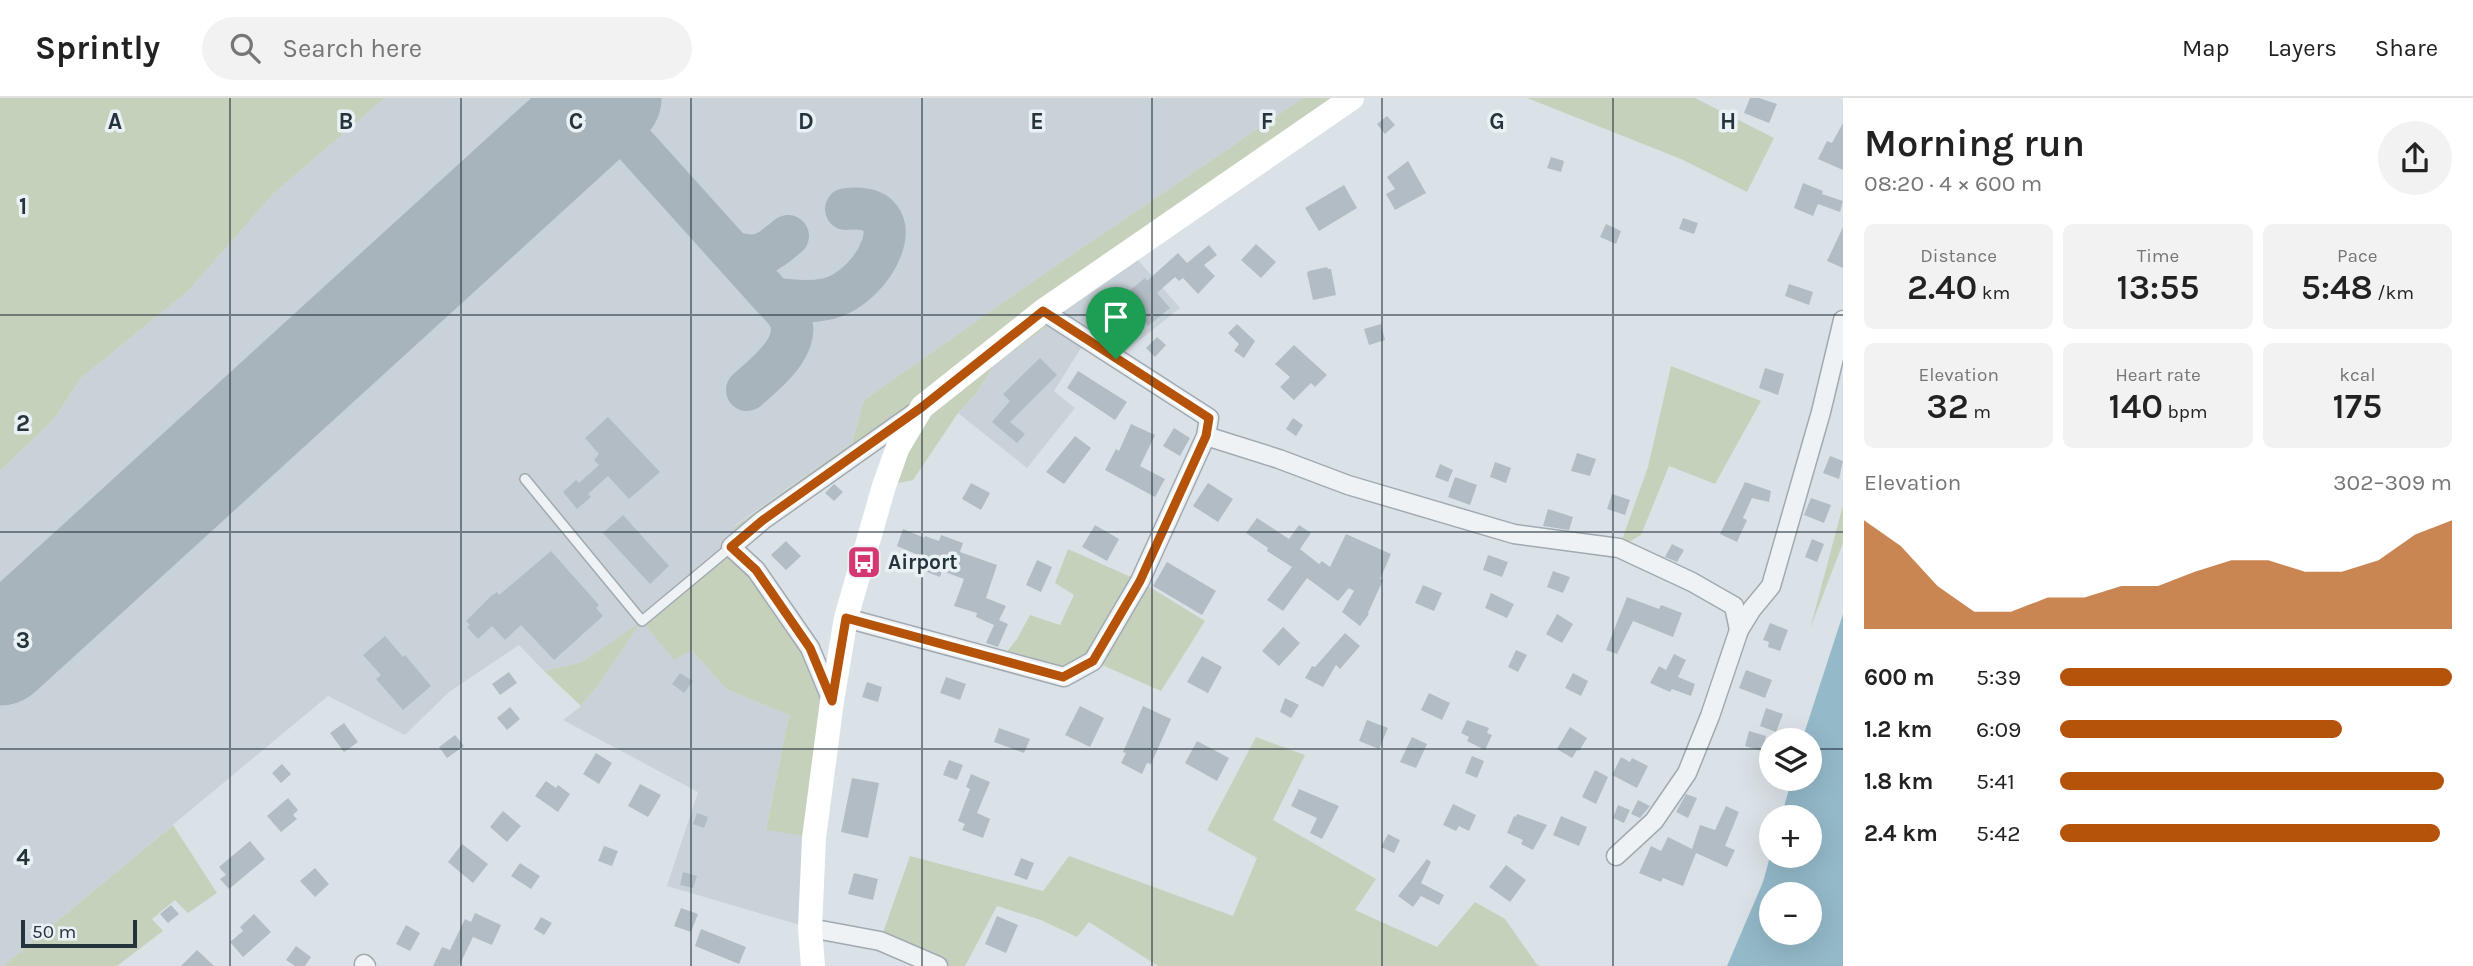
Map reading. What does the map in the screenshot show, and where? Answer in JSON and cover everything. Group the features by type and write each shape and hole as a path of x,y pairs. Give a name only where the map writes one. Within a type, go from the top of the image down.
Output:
{"main road":[{"path":"813,966 810,928 814,838 846,618 898,447 922,407 1043,311 1352,98"}],"street":[{"path":"846,618 1063,677 1093,661 1140,581 1206,436 1209,418 1043,311"},
{"path":"1616,856 1654,821 1687,773 1710,716 1739,630 1771,586 1818,424 1843,320"},
{"path":"832,701 810,648 756,570 731,547 763,520 922,407"},
{"path":"1206,436 1348,485 1514,534 1619,548 1692,582 1734,606 1739,630"},
{"path":"810,928 880,941 938,966"}],"lane":[{"path":"525,479 642,621 731,547"}],"shaded area":[{"path":"385,98 1303,98 864,400 852,443 734,526 731,547 691,649 726,689 789,715 766,829 814,838 810,928 667,886 698,792 563,720 581,706 599,684 641,622 582,662 544,671 519,645 449,692 405,735 328,696 0,966 0,471 54,419 81,378 188,291 274,193"},
{"path":"1130,251 1180,308 1116,359 1086,340 1054,391 1075,408 1027,468 958,413 976,394 993,366 1043,311"}],"green space":[{"path":"0,98 385,98 274,193 188,291 81,378 54,419 0,471"},
{"path":"1303,98 1352,98 1044,310 1055,320 993,366 976,394 958,413 913,480 884,486 921,410 731,547 734,527 852,443 864,400"},
{"path":"1527,98 1695,98 1774,138 1747,192 1681,159"},
{"path":"1671,366 1761,401 1715,484 1669,466 1641,535 1619,548 1648,467"},
{"path":"1843,505 1843,543 1810,629"},
{"path":"731,547 756,570 832,701 814,838 766,830 789,715 726,689 692,650 674,660 642,621"},
{"path":"1068,549 1140,581 1205,621 1161,691 1093,661 1064,677 1000,660 1017,639 1030,615 1060,625 1074,595 1055,583"},
{"path":"642,621 581,706 544,671 582,662"},
{"path":"1256,737 1305,755 1273,820 1376,879 1355,910 1437,947 1475,902 1505,919 1538,966 1158,966 1089,922 1077,937 1041,920 997,906 965,966 938,966 880,941 910,856 1043,891 1069,856 1233,916 1257,858 1207,830"},
{"path":"173,825 217,893 188,913 175,900 152,919 163,931 117,966 3,966"}],"water":[{"path":"1843,614 1843,966 1727,966 1759,891 1759,945 1822,945 1822,882 1763,882 1767,868 1822,868 1822,805 1784,805 1789,791 1822,791 1822,728 1806,728"}],"building":[{"path":"1750,98 1777,104 1769,123 1744,113"},
{"path":"1387,116 1395,125 1385,134 1377,124"},
{"path":"1843,123 1843,170 1818,159 1827,141 1832,143"},
{"path":"1551,157 1564,161 1561,172 1547,168"},
{"path":"1408,161 1426,193 1395,210 1386,194 1395,189 1387,177"},
{"path":"1803,183 1823,191 1822,194 1843,201 1840,212 1818,204 1813,216 1794,208"},
{"path":"1344,185 1357,208 1319,231 1305,208"},
{"path":"1683,218 1698,223 1694,234 1679,229"},
{"path":"1606,224 1621,231 1616,244 1600,237"},
{"path":"1843,227 1843,268 1827,261"},
{"path":"1256,244 1276,262 1261,278 1241,260"},
{"path":"1209,245 1217,255 1204,265 1215,276 1198,294 1183,278 1179,281 1175,277 1157,293 1170,308 1148,326 1138,312 1115,331 1101,314 1145,278 1147,281 1178,253 1187,263"},
{"path":"1327,267 1331,269 1336,295 1313,300 1307,273"},
{"path":"1789,284 1813,292 1809,305 1785,296"},
{"path":"1237,324 1255,341 1244,358 1234,351 1239,344 1228,333"},
{"path":"1381,324 1385,340 1369,345 1364,329"},
{"path":"1157,337 1166,345 1155,357 1146,348"},
{"path":"1294,345 1327,375 1315,387 1311,383 1294,400 1280,387 1290,377 1275,364"},
{"path":"1040,358 1057,375 1010,422 1025,434 1017,443 992,422 1010,401 1003,394"},
{"path":"1765,368 1784,374 1778,395 1759,388"},
{"path":"1078,371 1127,402 1115,420 1067,388"},
{"path":"608,417 660,472 629,499 608,476 588,494 591,497 577,509 563,492 576,480 579,483 599,465 594,460 599,454 585,438"},
{"path":"1293,418 1303,425 1296,436 1286,429"},
{"path":"1131,424 1155,435 1140,466 1165,479 1155,497 1105,470 1116,449 1119,451"},
{"path":"1174,428 1190,438 1180,456 1163,446"},
{"path":"1075,436 1091,448 1064,484 1046,472"},
{"path":"1577,453 1596,459 1590,476 1571,471"},
{"path":"1830,456 1843,461 1839,479 1823,473"},
{"path":"1495,462 1511,468 1506,483 1490,477"},
{"path":"1440,464 1453,470 1448,482 1435,477"},
{"path":"1455,477 1477,485 1470,505 1448,497"},
{"path":"1745,482 1771,491 1769,502 1752,498 1743,518 1747,520 1737,542 1720,534"},
{"path":"971,483 990,493 981,510 962,499"},
{"path":"1208,483 1233,499 1218,522 1193,506"},
{"path":"834,484 843,492 834,501 825,493"},
{"path":"1612,494 1630,500 1625,515 1607,509"},
{"path":"1811,498 1831,505 1824,523 1804,515"},
{"path":"1548,509 1573,517 1569,530 1543,526"},
{"path":"623,515 669,566 650,584 603,533"},
{"path":"1257,518 1289,539 1299,525 1311,533 1300,549 1319,564 1322,561 1330,567 1346,534 1391,554 1369,614 1360,626 1342,612 1354,591 1349,588 1338,601 1307,578 1283,611 1267,600 1292,567 1246,533"},
{"path":"1095,525 1119,539 1107,561 1082,547"},
{"path":"903,529 925,538 939,541 941,535 963,543 960,552 997,565 986,598 1006,606 999,620 1008,624 998,647 986,643 994,625 976,617 977,613 954,606 964,579 942,571 940,577 914,567 918,555 897,546"},
{"path":"1812,539 1824,544 1817,562 1805,557"},
{"path":"786,541 801,556 786,570 771,555"},
{"path":"1672,544 1684,550 1677,562 1665,557"},
{"path":"551,551 599,605 596,608 603,616 554,660 521,625 505,640 492,626 478,639 467,627 470,625 466,621 491,596 497,592 499,595"},
{"path":"1488,555 1508,562 1502,577 1483,570"},
{"path":"1037,560 1052,567 1041,592 1026,585"},
{"path":"1167,562 1216,591 1202,615 1153,586"},
{"path":"1553,571 1570,577 1563,593 1547,587"},
{"path":"1423,585 1442,593 1434,611 1415,603"},
{"path":"1491,593 1514,604 1507,618 1485,608"},
{"path":"1627,597 1659,609 1661,605 1682,613 1673,637 1633,621 1617,654 1606,650"},
{"path":"1557,614 1573,624 1562,643 1546,634"},
{"path":"1770,623 1788,630 1780,651 1768,647 1769,642 1763,640"},
{"path":"1283,627 1300,643 1279,666 1262,651"},
{"path":"1345,633 1360,646 1340,669 1336,665 1323,687 1305,678 1312,666 1315,667"},
{"path":"385,636 431,686 403,710 376,679 381,675 363,655"},
{"path":"1516,650 1527,655 1518,672 1508,667"},
{"path":"1674,654 1686,660 1678,677 1695,684 1691,696 1672,689 1670,692 1650,683 1659,666 1666,670"},
{"path":"1202,656 1222,667 1208,693 1187,682"},
{"path":"1746,670 1772,680 1765,698 1739,688"},
{"path":"509,672 517,683 500,695 492,684"},
{"path":"680,673 693,681 684,693 672,684"},
{"path":"1573,673 1588,681 1581,696 1565,688"},
{"path":"946,677 966,684 960,700 940,693"},
{"path":"867,682 882,687 878,702 862,697"},
{"path":"1429,693 1450,703 1442,720 1421,710"},
{"path":"1285,698 1299,705 1291,718 1280,712"},
{"path":"1080,706 1104,718 1090,747 1065,735"},
{"path":"1143,706 1171,719 1151,764 1147,763 1142,774 1121,763"},
{"path":"510,707 520,719 507,730 497,718"},
{"path":"1766,708 1783,714 1778,728 1760,726"},
{"path":"1367,720 1388,728 1379,749 1359,741"},
{"path":"1467,720 1489,728 1487,733 1492,735 1485,750 1467,741 1469,737 1461,733"},
{"path":"344,723 358,742 344,752 330,733"},
{"path":"1570,727 1587,738 1572,758 1557,749"},
{"path":"999,728 1030,739 1024,753 994,742"},
{"path":"1749,731 1759,734 1759,750 1745,746"},
{"path":"455,735 464,746 447,758 439,747"},
{"path":"1412,737 1427,744 1416,768 1400,762"},
{"path":"1197,741 1229,758 1217,781 1185,763"},
{"path":"596,753 612,763 599,784 583,774"},
{"path":"1472,756 1484,761 1477,778 1465,773"},
{"path":"1621,757 1630,762 1632,758 1648,766 1637,788 1612,775"},
{"path":"949,760 963,765 957,780 943,775"},
{"path":"282,764 291,774 281,783 272,773"},
{"path":"1595,770 1608,777 1596,804 1582,797"},
{"path":"971,774 990,782 977,813 990,819 983,838 962,830 965,824 958,821 970,789 966,787"},
{"path":"852,778 879,783 868,838 841,832"},
{"path":"546,781 556,788 558,785 570,794 558,812 535,796"},
{"path":"640,784 661,795 648,817 628,806"},
{"path":"1299,789 1339,806 1322,839 1310,833 1317,818 1291,806"},
{"path":"1686,794 1697,798 1688,818 1676,812"},
{"path":"288,798 298,810 293,815 297,819 281,832 267,816"},
{"path":"1638,800 1650,806 1640,818 1631,814"},
{"path":"1453,804 1476,815 1469,831 1459,826 1456,831 1443,825"},
{"path":"1618,805 1630,810 1624,823 1613,818"},
{"path":"1726,806 1739,812 1725,846 1735,850 1727,867 1696,853 1683,886 1663,878 1661,882 1639,873 1651,846 1661,851 1668,837 1692,849 1700,825 1715,830"},
{"path":"503,811 521,826 507,842 490,827"},
{"path":"697,813 708,817 704,828 693,824"},
{"path":"1517,814 1547,825 1533,850 1521,844 1523,840 1507,833"},
{"path":"1561,816 1587,827 1579,846 1553,835"},
{"path":"1388,834 1400,840 1394,853 1381,847"},
{"path":"250,841 265,859 229,889 220,879 226,875 219,867"},
{"path":"462,844 488,864 473,883 448,862"},
{"path":"604,846 618,851 612,866 598,861"},
{"path":"1021,858 1034,863 1027,880 1014,875"},
{"path":"1427,859 1431,862 1421,883 1444,895 1439,905 1421,896 1413,907 1398,896"},
{"path":"520,863 540,876 531,889 511,876"},
{"path":"1506,865 1526,880 1510,902 1489,887"},
{"path":"315,868 329,884 315,897 300,881"},
{"path":"683,872 697,876 693,888 680,885"},
{"path":"854,873 878,879 873,900 848,894"},
{"path":"171,905 179,914 168,923 160,914"},
{"path":"681,908 698,914 691,932 674,926"},
{"path":"475,913 501,925 492,945 473,937 459,966 433,966 442,947 450,950 465,919 471,922"},
{"path":"254,914 271,932 243,957 230,942 243,931 240,927"},
{"path":"997,916 1018,925 1006,953 985,944"},
{"path":"541,917 552,923 544,935 534,929"},
{"path":"406,925 420,933 410,951 396,944"},
{"path":"701,929 746,947 739,964 695,946"},
{"path":"296,946 311,957 305,966 295,966 286,960"},
{"path":"197,950 214,966 181,966"}],"taxiway":[{"path":"557,146 586,126 601,123 620,128 773,298 800,301 827,299 845,292 874,264 882,247 885,231 880,218 868,210 846,209"},
{"path":"732,252 762,254 788,236"},
{"path":"747,390 781,357 791,337 792,326 788,315 773,298"}],"runway":[{"path":"0,653 609,98"}],"place":[{"name":"Airport","path":"864,562"}],"route":[{"path":"1043,311 1116,359 1209,418 1206,436 1170,510 1140,581 1093,661 1063,677 846,618 832,701 810,648 756,570 731,547 763,520 922,407 1043,311"}]}
